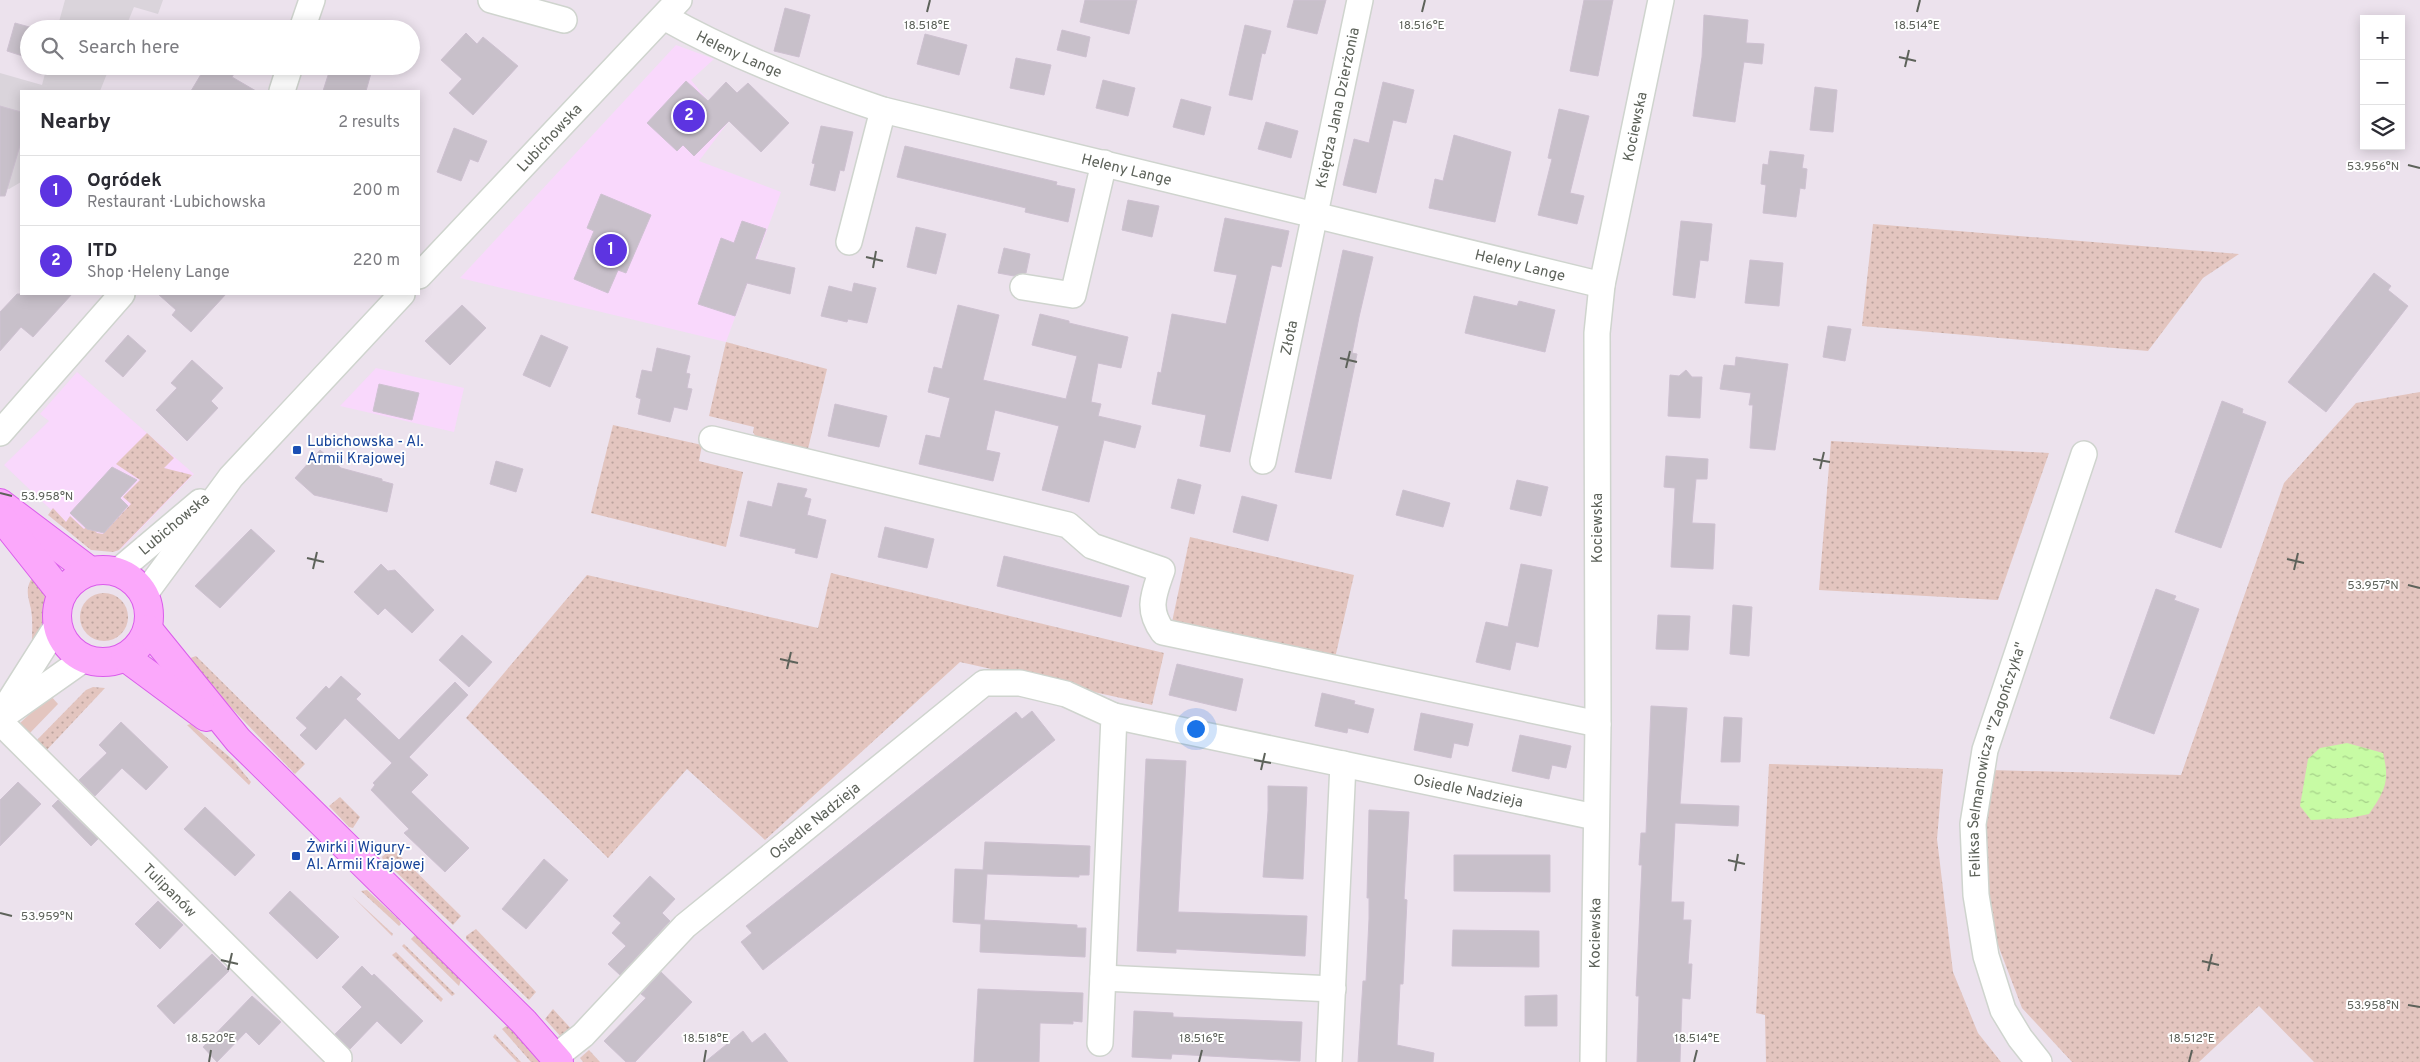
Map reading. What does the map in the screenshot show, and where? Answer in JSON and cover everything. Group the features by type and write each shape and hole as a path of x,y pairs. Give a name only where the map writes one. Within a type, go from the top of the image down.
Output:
{"main road":[{"path":"0,502 90,572"},
{"path":"0,516 62,594"},
{"path":"102,570 117,572 133,580 144,595 149,610 148,629 136,648 125,657 103,663 84,659 67,646 57,626 56,612 62,594 72,581 90,572 102,570"},
{"path":"148,629 238,740 524,1022 557,1060"},
{"path":"125,657 238,740"}],"street":[{"path":"305,20 312,0"},
{"path":"491,0 526,4 564,20"},
{"name":"Księdza Jana Dzierżonia","path":"1315,215 1360,0"},
{"name":"Kociewska","path":"1592,1062 1598,724 1597,333 1602,285 1661,0"},
{"name":"Heleny Lange","path":"672,8 708,42 847,98 883,110 1602,285"},
{"name":"Lubichowska","path":"420,275 672,8"},
{"path":"282,90 287,75"},
{"path":"849,242 883,110"},
{"path":"1023,287 1073,295 1104,163"},
{"name":"Złota","path":"1263,461 1315,215"},
{"path":"0,433 121,295"},
{"name":"Lubichowska","path":"144,595 231,477 401,295"},
{"path":"712,439 1068,525 1092,546 1162,570 1152,599 1155,622 1163,632 1598,724"},
{"name":"Feliksa Selmanowicza \"Zagończyka\"","path":"2039,1062 2020,1038 2003,1010 1986,956 1976,895 1973,824 1985,750 2084,454"},
{"name":"Lubichowska","path":"117,572 231,477"},
{"path":"0,717 57,626"},
{"path":"0,717 84,659"},
{"name":"Osiedle Nadzieja","path":"557,1060 583,1036 686,926 984,683 1020,683 1066,694 1114,716 1595,817"},
{"path":"1100,1043 1114,716"},
{"name":"Tulipanów","path":"0,722 339,1058"},
{"path":"1329,1062 1343,764"},
{"path":"1103,978 1332,989"}],"shaded area":[{"path":"65,0 163,0 158,14 134,7 129,20 59,20"},
{"path":"676,45 714,59 691,80 708,101 729,121 699,161 781,192 726,342 460,278"},
{"path":"0,73 42,85 45,75 106,75 100,90 20,90 20,183 9,189 0,186"},
{"path":"1873,224 2239,254 2203,278 2148,351 1862,326"},
{"path":"726,342 827,369 807,453 758,441 753,432 754,427 709,416"},
{"path":"376,368 464,388 454,432 340,406"},
{"path":"77,372 194,474 122,548 89,546 4,465 49,421 40,414"},
{"path":"2420,392 2420,1062 2314,1062 2259,1006 2199,1062 2072,1062 2022,1008 1990,924 1981,839 1991,770 2181,775 2284,483 2356,403"},
{"path":"613,425 702,445 699,461 743,472 726,547 591,513"},
{"path":"147,433 174,458 164,468 192,475 119,550 113,552 91,550 48,515 53,508 66,522 70,516 84,529 89,525 97,533 103,534 131,504 123,497 140,480 116,464"},
{"path":"1831,441 2049,453 1998,600 1819,590"},
{"path":"1190,537 1354,575 1335,658 1172,622"},
{"path":"831,573 1164,653 1152,705 960,662 765,840 687,769 608,858 466,718 587,575 818,628"},
{"path":"35,575 44,592 47,609 38,634 32,642 32,617 28,587"},
{"path":"99,593 109,593 118,597 124,603 128,617 124,631 118,637 109,641 99,641 90,637 84,631 80,622 80,612 84,603 90,597"},
{"path":"196,656 305,764 295,774 185,660"},
{"path":"93,687 105,688 43,754 33,744 86,690"},
{"path":"50,695 58,704 28,735 18,725"},
{"path":"191,724 233,760 251,782 249,785 187,725"},
{"path":"1769,764 1943,769 1937,839 1953,972 1978,1033 2001,1062 1766,1062 1765,1015 1756,1013"},
{"path":"340,797 360,817 353,828 349,827 329,806"},
{"path":"392,848 461,916 453,925 383,860 382,857"},
{"path":"367,890 399,920 401,924 399,926 361,891"},
{"path":"352,896 393,934 392,936"},
{"path":"476,929 536,992 529,1000 466,939 466,936"},
{"path":"415,935 461,980 459,986 411,939"},
{"path":"404,944 455,994 452,996 402,946"},
{"path":"396,952 443,999 441,1002 392,955"},
{"path":"553,1009 575,1033 562,1038 545,1019"},
{"path":"506,1026 510,1028 540,1062 531,1062 502,1029"},
{"path":"495,1034 521,1062 517,1062 493,1037"},
{"path":"589,1050 600,1062 583,1062 580,1058"}],"water":[{"path":"2347,743 2383,753 2386,779 2382,792 2369,814 2350,818 2311,820 2300,806 2308,759 2320,748"}],"building":[{"path":"1085,0 1137,0 1129,34 1080,22"},
{"path":"1294,0 1326,0 1317,34 1287,27"},
{"path":"1584,0 1613,0 1598,76 1570,71"},
{"path":"785,8 810,15 799,57 774,51"},
{"path":"1704,15 1748,20 1746,43 1764,44 1762,64 1744,62 1735,122 1693,116 1702,57"},
{"path":"15,23 20,24 20,55 7,51"},
{"path":"1245,25 1271,31 1265,54 1262,53 1252,100 1229,95"},
{"path":"1062,30 1090,37 1086,57 1057,50"},
{"path":"466,33 477,44 483,37 518,66 473,115 449,93 462,79 441,60"},
{"path":"925,34 967,45 959,75 917,64"},
{"path":"1016,58 1051,65 1044,95 1010,88"},
{"path":"201,75 233,75 232,77 254,90 192,90"},
{"path":"328,75 370,75 366,90 323,90"},
{"path":"1103,80 1135,88 1128,116 1096,108"},
{"path":"686,81 708,101 726,82 737,93 748,83 789,123 761,152 729,121 694,156 683,145 677,151 647,123"},
{"path":"1383,82 1414,90 1406,123 1393,120 1376,193 1343,185 1354,139 1369,143"},
{"path":"1815,87 1837,90 1833,132 1810,130"},
{"path":"1181,99 1211,107 1204,135 1173,127"},
{"path":"0,106 20,112 20,145 5,196 0,196"},
{"path":"1559,109 1589,116 1570,193 1584,196 1577,224 1538,215 1552,159 1548,158"},
{"path":"1266,122 1298,131 1291,158 1258,149"},
{"path":"821,126 853,132 844,171 840,170 835,191 810,185 815,164 812,163"},
{"path":"454,128 487,141 478,162 470,159 461,181 437,172"},
{"path":"1454,135 1511,152 1495,222 1429,208 1435,179 1443,181"},
{"path":"905,146 1057,182 1056,185 1075,189 1068,222 1025,212 1026,208 897,177"},
{"path":"1770,151 1804,155 1802,168 1807,169 1805,189 1800,188 1796,217 1763,213 1766,185 1761,184 1763,164 1768,165"},
{"path":"601,194 651,215 626,273 618,270 608,293 574,279 594,231 587,228"},
{"path":"1128,200 1159,206 1152,237 1122,230"},
{"path":"1225,218 1289,231 1281,267 1272,265 1271,267 1230,452 1200,446 1206,415 1152,404 1158,372 1161,373 1172,314 1226,324 1237,275 1214,271"},
{"path":"742,221 766,229 755,259 795,268 790,294 747,283 735,316 698,304 721,238 734,243"},
{"path":"1681,221 1712,224 1708,261 1700,260 1695,298 1673,295"},
{"path":"916,227 946,234 936,274 907,267"},
{"path":"1004,248 1030,254 1026,273 1014,276 998,273"},
{"path":"1343,250 1373,257 1352,353 1357,354 1331,479 1295,472"},
{"path":"1750,260 1783,263 1779,306 1745,303"},
{"path":"2374,273 2391,286 2388,290 2408,306 2326,412 2288,382"},
{"path":"854,283 876,288 867,323 848,319 847,322 821,316 829,286 852,292"},
{"path":"17,294 71,295 33,337 21,327 0,351 0,312"},
{"path":"159,295 225,295 191,332 172,315 176,310"},
{"path":"1474,296 1517,306 1519,301 1555,310 1545,352 1465,333"},
{"path":"462,305 486,328 450,365 425,341"},
{"path":"958,305 999,315 983,380 1066,399 1077,356 1032,345 1040,314 1128,337 1121,368 1098,363 1091,402 1101,404 1098,416 1141,426 1135,448 1104,440 1089,502 1042,490 1059,426 995,410 986,450 1000,453 993,481 919,464 926,435 940,438 950,398 928,392 934,367 942,369"},
{"path":"1828,326 1851,329 1845,361 1823,357"},
{"path":"128,335 146,351 123,377 105,361"},
{"path":"541,335 568,347 550,387 523,375"},
{"path":"657,348 690,356 686,373 690,374 687,388 692,389 687,410 674,407 670,422 638,414 641,399 636,397 642,370 652,372"},
{"path":"1736,357 1788,364 1775,450 1750,448 1753,405 1749,405 1751,393 1720,389 1724,365 1735,366"},
{"path":"192,360 223,388 211,401 218,408 187,441 156,410 177,388 171,383"},
{"path":"1686,370 1692,377 1702,377 1700,418 1668,416 1670,375 1679,376"},
{"path":"379,384 419,393 412,420 373,411"},
{"path":"2222,401 2243,409 2242,413 2266,422 2221,548 2175,532"},
{"path":"835,404 887,416 879,447 828,436"},
{"path":"320,450 341,468 382,479 382,481 393,484 387,512 314,495 295,478"},
{"path":"1666,456 1708,459 1707,479 1696,479 1692,523 1715,524 1713,569 1671,567 1675,488 1664,487"},
{"path":"496,461 523,469 516,492 490,484"},
{"path":"112,467 137,480 120,498 128,506 104,533 87,529 70,513"},
{"path":"1178,479 1201,485 1194,514 1171,508"},
{"path":"1517,480 1548,487 1541,516 1510,509"},
{"path":"778,483 807,489 804,497 811,499 807,515 826,520 817,558 795,553 796,549 740,536 748,501 772,507"},
{"path":"1403,490 1450,503 1443,527 1396,515"},
{"path":"1242,496 1277,505 1268,541 1233,532"},
{"path":"885,527 934,539 927,568 878,557"},
{"path":"251,529 275,551 220,608 195,586"},
{"path":"1004,556 1129,586 1121,617 997,586"},
{"path":"381,564 388,571 395,570 434,610 412,633 385,608 378,615 354,592"},
{"path":"1521,564 1552,570 1538,647 1516,642 1510,670 1476,662 1486,622 1508,627"},
{"path":"2156,589 2176,596 2174,600 2199,609 2154,734 2110,718"},
{"path":"1733,605 1752,607 1749,656 1730,654"},
{"path":"1658,615 1690,616 1688,650 1656,649"},
{"path":"462,635 492,662 469,687 439,660"},
{"path":"1177,664 1243,679 1236,711 1169,695"},
{"path":"341,676 361,694 356,699 399,740 455,682 468,695 409,757 428,775 411,792 469,848 445,872 404,833 409,829 371,790 375,785 373,783 392,763 345,718 316,750 300,735 307,728 296,718 326,686 329,689"},
{"path":"1322,693 1355,701 1354,704 1374,709 1368,733 1348,728 1347,733 1315,726"},
{"path":"1651,706 1687,708 1680,804 1739,806 1738,826 1675,823 1671,902 1684,902 1683,920 1691,920 1688,964 1692,964 1690,999 1682,998 1680,1062 1637,1062 1639,996 1636,996 1642,865 1639,865 1641,833 1646,833"},
{"path":"1032,711 1055,740 763,970 741,942 752,933 746,926 1016,712 1022,719"},
{"path":"1421,713 1473,724 1468,746 1454,743 1451,758 1414,750"},
{"path":"1724,717 1742,718 1740,762 1721,762"},
{"path":"121,722 168,767 146,790 122,768 95,796 79,780 107,753 99,745"},
{"path":"1520,735 1571,746 1566,768 1552,765 1549,779 1512,771"},
{"path":"1146,759 1186,761 1178,912 1307,916 1305,956 1176,949 1176,953 1137,951"},
{"path":"18,782 41,804 0,846 0,800"},
{"path":"1268,786 1307,787 1303,879 1263,877"},
{"path":"58,800 98,839 91,846 52,806"},
{"path":"205,807 255,855 235,876 184,829"},
{"path":"1369,810 1409,812 1404,899 1407,900 1403,984 1400,984 1397,1045 1434,1053 1433,1062 1358,1062 1363,981 1366,981 1369,919 1369,898 1367,898"},
{"path":"985,842 1090,846 1089,875 1079,875 1079,877 987,874 984,920 1077,925 1077,928 1086,928 1085,957 980,952 981,924 953,922 955,869 983,870"},
{"path":"1454,855 1550,855 1550,892 1454,891"},
{"path":"544,859 568,880 526,929 502,909"},
{"path":"650,876 675,899 662,913 670,921 620,975 608,964 626,946 612,933 621,923 613,916"},
{"path":"290,891 339,937 317,959 269,913"},
{"path":"158,901 183,925 160,949 135,924"},
{"path":"1453,930 1539,931 1539,967 1452,966"},
{"path":"212,954 229,971 174,1024 157,1006"},
{"path":"362,966 372,976 374,974 423,1021 401,1044 377,1021 350,1049 335,1034 362,1007 342,987"},
{"path":"661,972 692,1002 635,1062 626,1062 604,1041 646,998 641,994"},
{"path":"978,989 1083,993 1082,1022 1073,1021 1073,1024 1040,1023 1039,1062 974,1062"},
{"path":"1557,995 1557,1026 1525,1026 1525,996"},
{"path":"252,996 281,1022 259,1045 246,1032 217,1062 203,1047"},
{"path":"1134,1011 1173,1013 1173,1017 1302,1022 1300,1061 1172,1054 1171,1059 1132,1057"},
{"path":"743,1031 752,1043 765,1033 788,1062 705,1062"}],"place":[{"name":"ITD","path":"689,116"},
{"name":"Ogródek","path":"611,250"},
{"name":"Lubichowska - Al. Armii Krajowej","path":"297,450"},
{"name":"Żwirki i Wigury- Al. Armii Krajowej","path":"296,856"}]}
